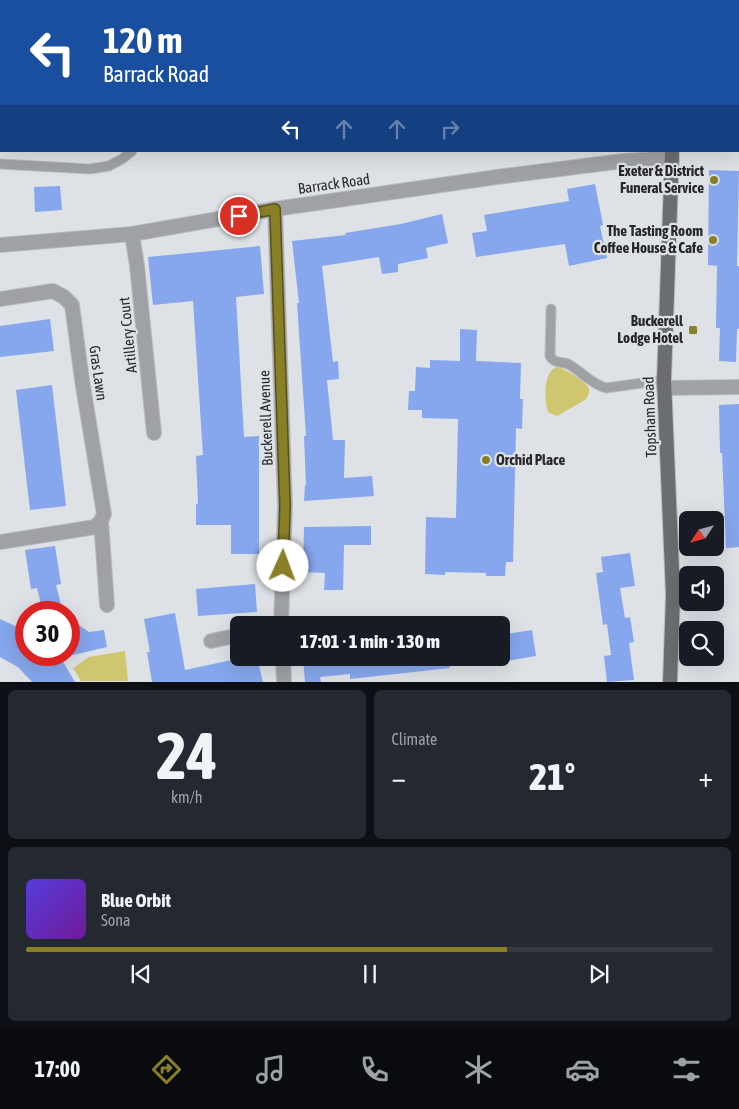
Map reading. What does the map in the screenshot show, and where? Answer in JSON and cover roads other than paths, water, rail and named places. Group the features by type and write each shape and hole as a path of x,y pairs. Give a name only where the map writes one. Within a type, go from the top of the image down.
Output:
{"main road":[{"name":"Topsham Road","path":"670,682 672,595 664,384 672,155"}],"street":[{"name":"Barrack Road","path":"0,245 132,234 275,209 672,155"},
{"name":"Buckerell Avenue","path":"275,209 285,506 281,616"},
{"name":"Artillery Court","path":"132,234 154,434"},
{"name":"Gras Lawn","path":"0,299 53,291 64,297 72,305 104,514 101,521 107,605"},
{"path":"664,384 739,387"},
{"path":"0,542 95,527 101,521"},
{"path":"211,641 230,637"},
{"path":"283,666 284,682"}],"lane":[{"path":"0,164 90,169 109,166 122,160 131,152"},
{"path":"550,309 550,356 555,362 569,365 598,386 606,388 664,384"}],"place":[{"name":"Exeter & District Funeral Service","path":"714,180"},
{"name":"The Tasting Room Coffee House & Cafe","path":"713,240"},
{"name":"Buckerell Lodge Hotel","path":"693,330"},
{"name":"Orchid Place","path":"486,460"}]}
